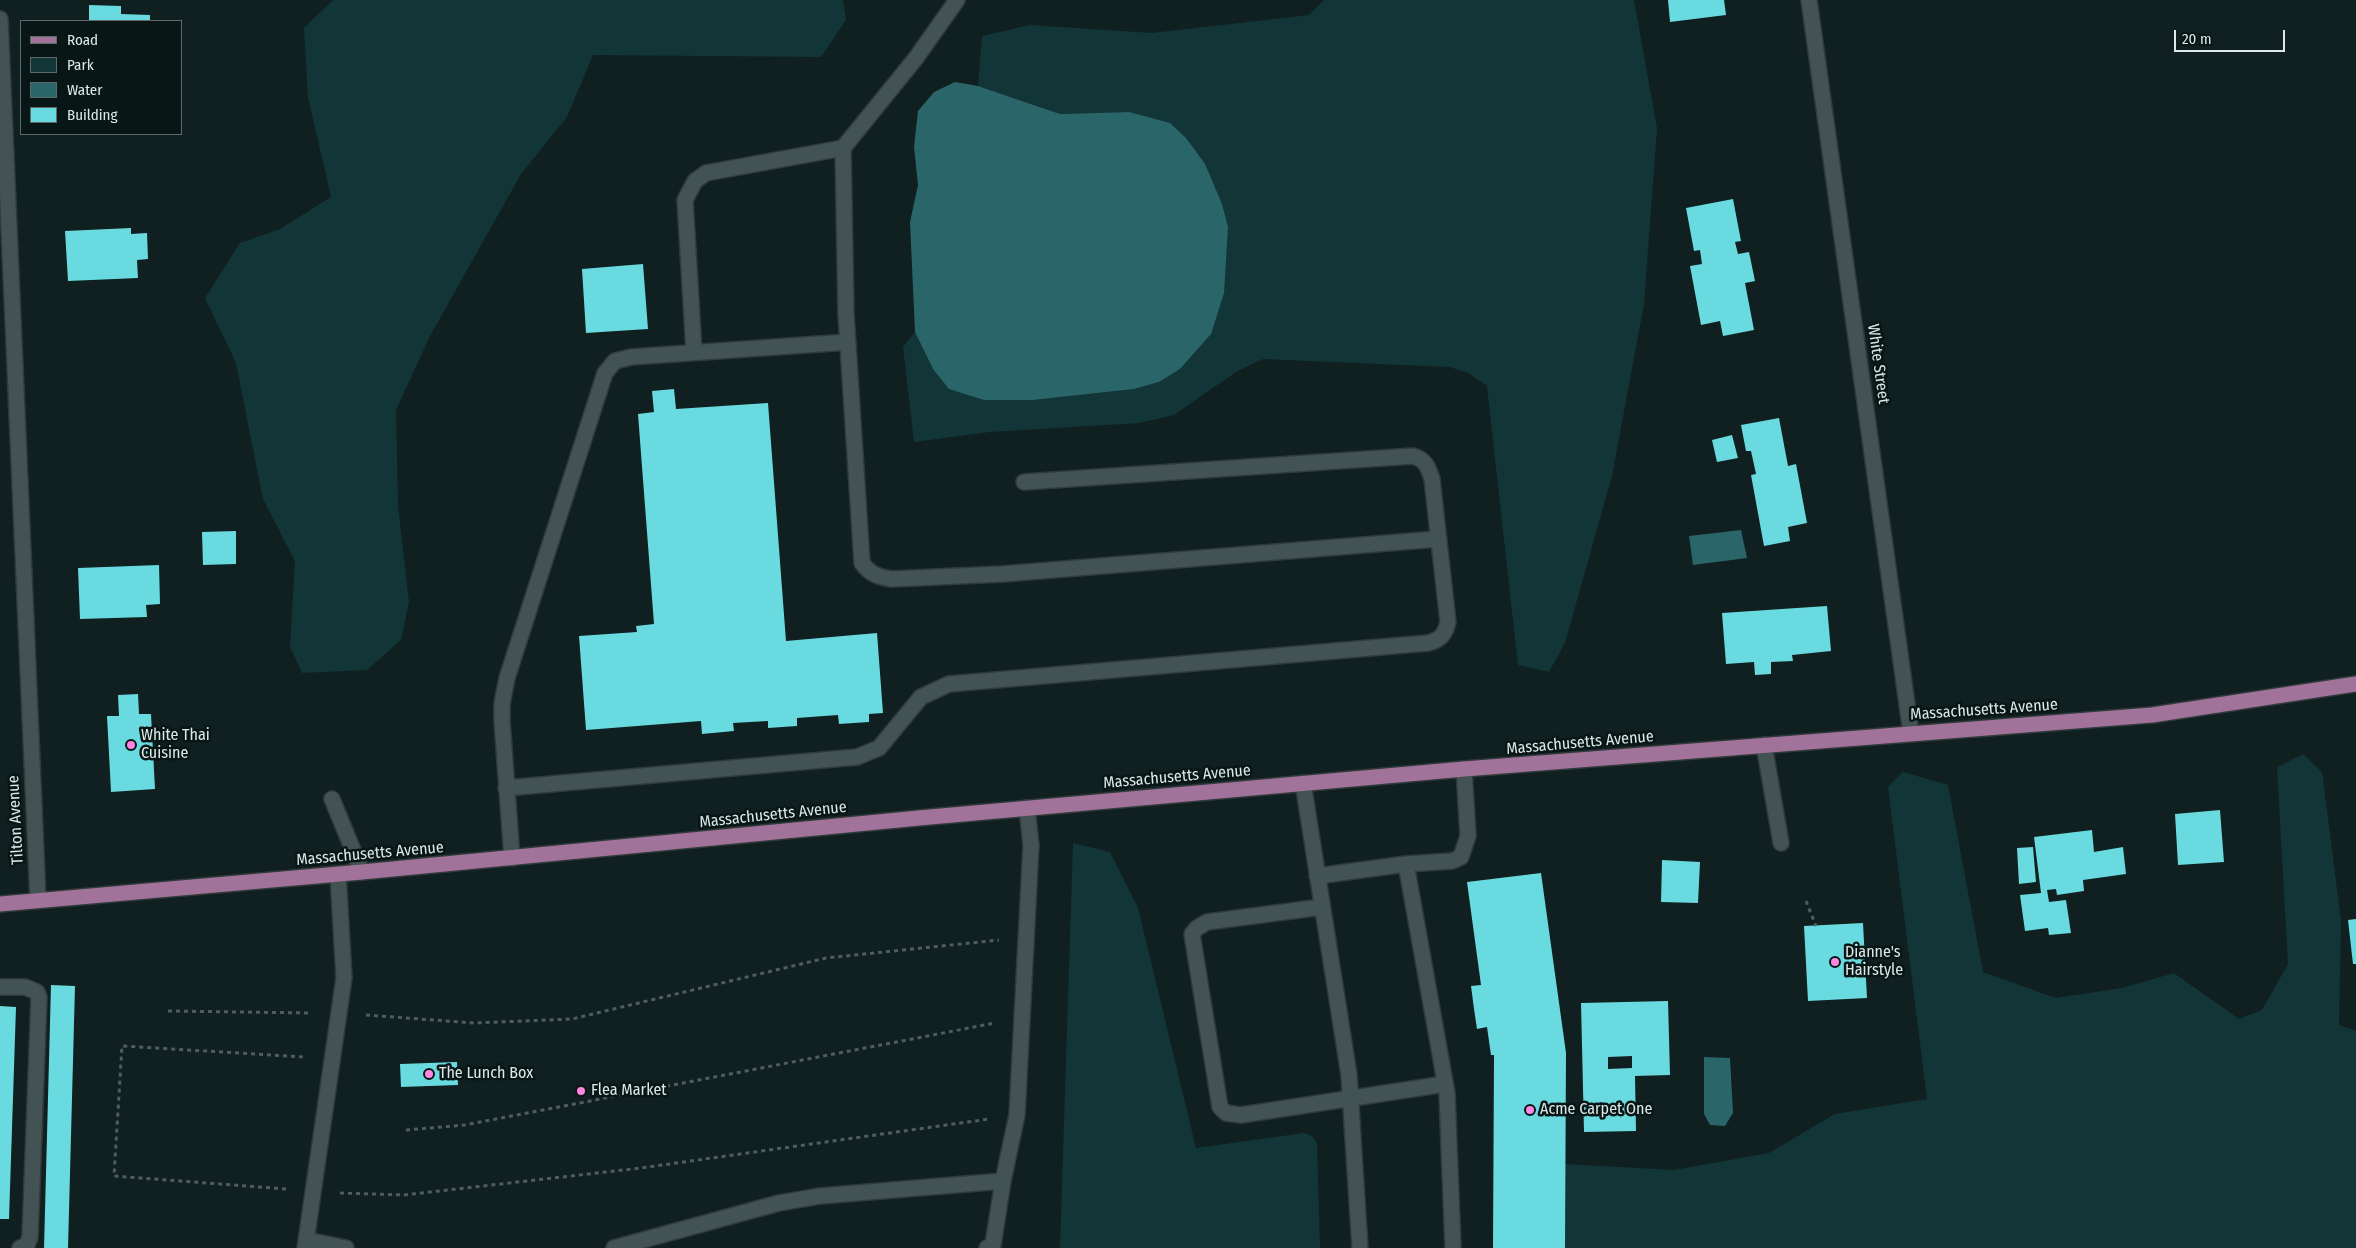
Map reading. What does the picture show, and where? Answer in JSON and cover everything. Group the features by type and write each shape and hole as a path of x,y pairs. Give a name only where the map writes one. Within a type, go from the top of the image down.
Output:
{"main road":[{"name":"Massachusetts Avenue","path":"0,904 362,872 1303,783 2152,715 2356,684"}],"street":[{"path":"694,352 685,200 695,181 706,173 842,148 916,58 957,0"},
{"name":"White Street","path":"1810,0 1911,733"},
{"name":"Tilton Avenue","path":"0,19 38,900"},
{"path":"842,148 848,342 862,563 868,571 878,577 892,579 1002,574 1438,539"},
{"path":"512,858 502,704 507,678 605,374 615,361 631,357 848,342"},
{"path":"506,788 857,757 879,748 921,697 949,684 1433,642 1446,632 1448,622 1432,479 1428,466 1423,459 1413,456 1024,482"},
{"path":"1764,745 1782,843"},
{"path":"1317,876 1406,864 1452,861 1461,856 1468,836 1464,769"},
{"path":"1303,783 1350,1098 1360,1248"},
{"path":"332,799 362,872"},
{"path":"987,1248 993,1245 1003,1181 1017,1115 1031,845 1027,808"},
{"path":"1406,864 1445,1084 1453,1248"},
{"path":"338,874 344,978 306,1244 346,1248"},
{"path":"1322,907 1207,922 1196,928 1192,934 1220,1107 1226,1113 1233,1115 1445,1084"},
{"path":"0,987 26,987 37,992 40,997 30,1237 27,1245 20,1248"},
{"path":"614,1248 779,1203 820,1196 1003,1181"}],"path":[{"path":"1806,901 1816,926"},
{"path":"168,1011 339,1013 474,1024 572,1020 826,958 1026,937"},
{"path":"406,1130 464,1125 1022,1018"},
{"path":"333,1058 122,1046 114,1176 314,1192 413,1194 642,1168 1017,1115"}],"green space":[{"path":"333,0 843,0 846,20 821,57 593,55 567,117 521,174 430,336 396,410 398,506 409,602 401,640 367,670 302,673 290,647 295,561 263,499 236,363 205,298 240,243 280,229 331,197 308,97 304,28"},
{"path":"1324,0 1634,0 1657,128 1644,304 1612,476 1565,643 1549,672 1518,665 1487,386 1468,373 1450,367 1263,359 1236,372 1174,415 1139,423 990,432 914,442 903,347 915,332 933,369 984,400 1033,400 1134,389 1159,382 1180,369 1211,334 1129,112 1060,114 978,86 982,36 1030,25 1152,33 1309,15"},
{"path":"2303,754 2322,772 2341,920 2339,1025 2356,1031 2356,1248 1565,1248 1565,1164 1674,1170 1769,1153 1835,1114 1927,1099 1888,787 1903,772 1948,785 1983,972 2056,998 2122,988 2174,973 2239,1019 2262,1010 2288,964 2277,767"},
{"path":"1073,843 1110,852 1138,908 1196,1148 1304,1133 1312,1136 1317,1143 1320,1248 1060,1248"}],"water":[{"path":"955,82 978,86 1060,114 1129,112 1170,123 1186,138 1205,164 1222,204 1228,227 1224,293 1211,334 1180,369 1159,382 1134,389 1033,400 984,400 949,389 933,369 915,332 910,222 918,185 914,147 918,111 934,92"},
{"path":"1741,530 1747,558 1693,565 1689,536"},
{"path":"1704,1057 1730,1058 1733,1113 1725,1126 1710,1125 1704,1114"}],"building":[{"path":"1668,0 1724,0 1726,15 1670,22"},
{"path":"89,5 121,6 121,14 150,15 150,20 89,20"},
{"path":"1733,199 1741,241 1735,242 1738,254 1749,252 1755,281 1745,283 1754,330 1723,336 1720,321 1701,325 1690,266 1702,264 1700,250 1694,251 1686,208"},
{"path":"131,228 131,234 147,233 148,259 137,260 138,278 68,281 65,231"},
{"path":"643,264 648,329 586,333 582,269"},
{"path":"674,389 676,409 768,403 786,641 877,633 883,713 869,714 869,722 839,724 838,715 797,718 797,726 768,728 768,721 733,723 734,731 702,734 701,721 586,730 579,636 637,632 636,626 654,624 638,414 654,412 652,391"},
{"path":"1779,418 1788,466 1796,464 1807,523 1788,527 1790,541 1764,546 1751,475 1756,474 1751,451 1746,451 1741,425"},
{"path":"1732,435 1738,458 1717,462 1712,440"},
{"path":"236,531 236,564 203,565 202,532"},
{"path":"159,565 160,604 146,605 147,617 80,619 78,568"},
{"path":"1827,606 1831,651 1792,655 1793,661 1771,662 1771,674 1755,675 1754,662 1726,664 1722,613"},
{"name":"White Thai Cuisine","path":"138,694 139,714 151,714 155,789 111,792 107,716 119,716 118,695"},
{"path":"2220,810 2224,862 2178,865 2175,814"},
{"path":"2092,830 2094,852 2123,847 2126,874 2083,880 2084,891 2057,895 2056,889 2047,890 2049,902 2066,900 2071,933 2049,935 2048,928 2025,931 2020,895 2041,893 2034,837"},
{"path":"2033,847 2036,882 2019,884 2017,848"},
{"path":"1662,860 1700,862 1698,903 1661,902"},
{"name":"Acme Carpet One","path":"1541,873 1566,1053 1565,1248 1493,1248 1494,1055 1491,1055 1487,1027 1477,1029 1471,986 1481,985 1467,882"},
{"path":"2356,919 2356,964 2353,964 2348,920"},
{"name":"Dianne's Hairstyle","path":"1863,923 1867,998 1808,1001 1804,926"},
{"path":"51,985 75,986 68,1248 44,1248"},
{"path":"1668,1001 1670,1075 1635,1076 1636,1131 1584,1132 1581,1003","holes":["1632,1056 1632,1068 1608,1069 1608,1057"]},
{"path":"0,1006 16,1007 9,1219 0,1219"},
{"name":"The Lunch Box","path":"457,1062 458,1085 401,1087 400,1064"}],"place":[{"name":"White Thai Cuisine","path":"131,745"},
{"name":"Dianne's Hairstyle","path":"1835,962"},
{"name":"The Lunch Box","path":"429,1074"},
{"name":"Flea Market","path":"581,1091"},
{"name":"Acme Carpet One","path":"1530,1110"}]}
